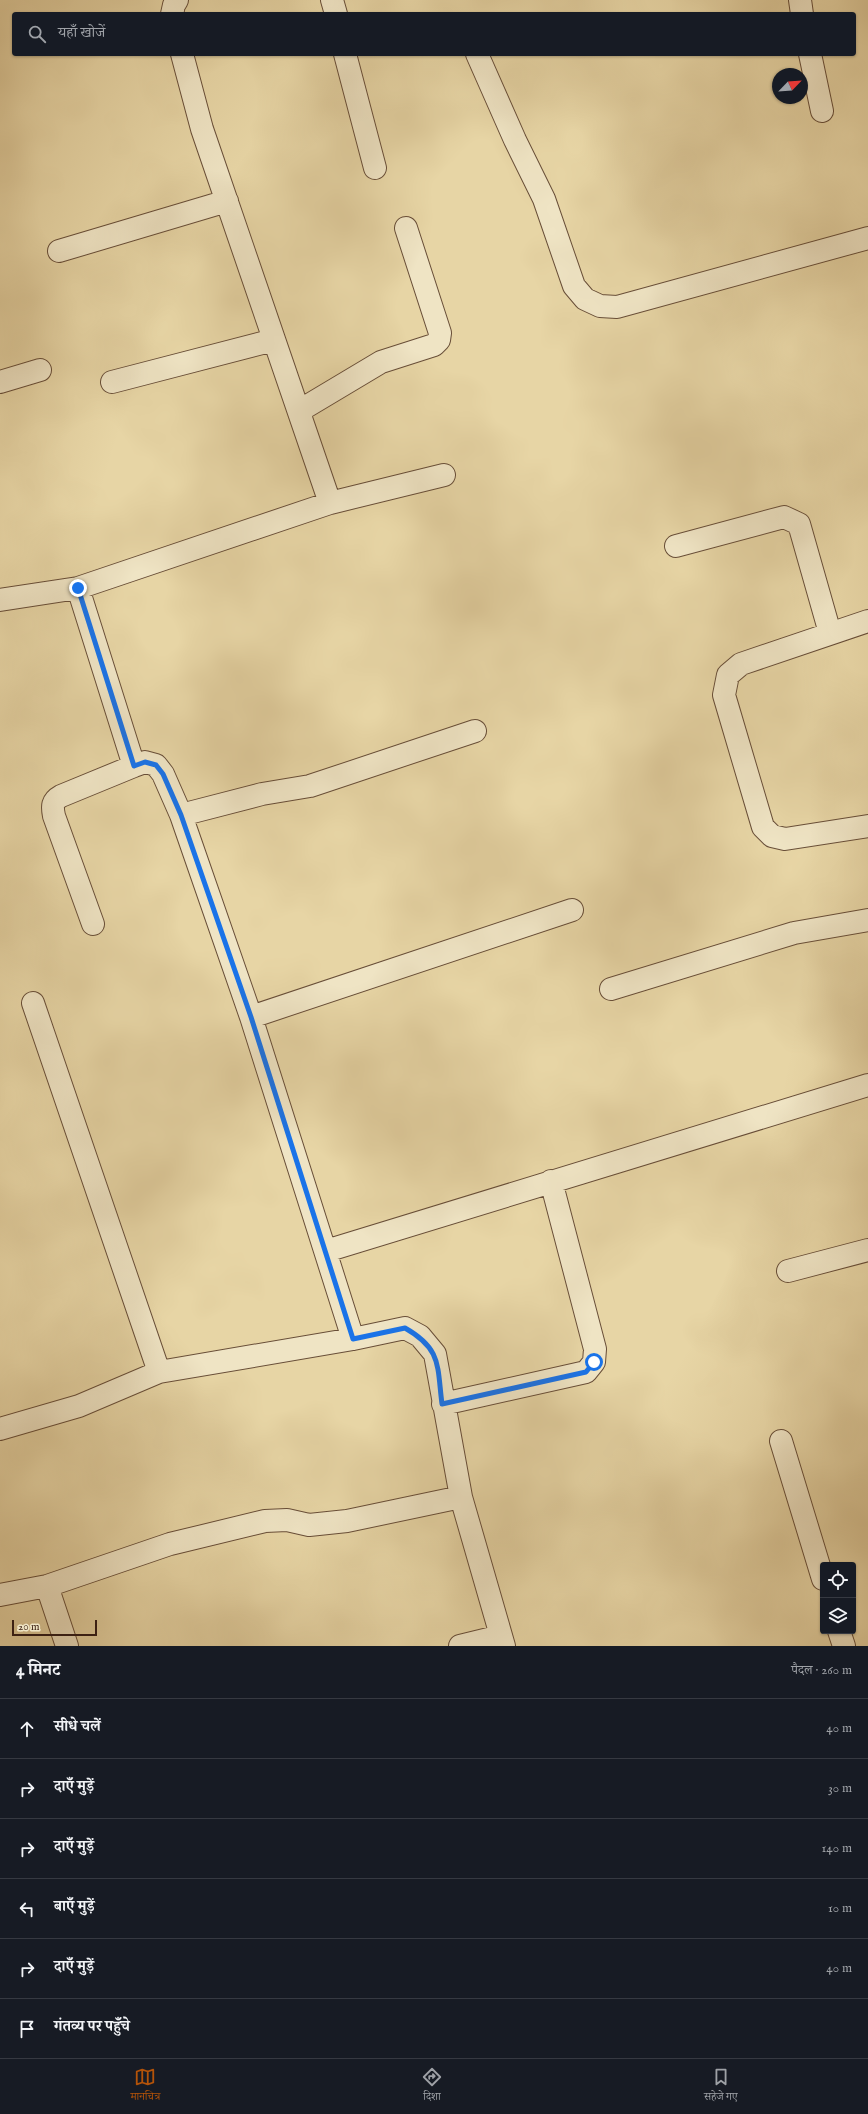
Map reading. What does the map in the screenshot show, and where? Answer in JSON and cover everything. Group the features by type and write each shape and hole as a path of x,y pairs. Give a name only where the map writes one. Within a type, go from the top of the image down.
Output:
{"street":[{"path":"172,12 177,0"},
{"path":"332,0 335,12"},
{"path":"800,0 802,12"},
{"path":"183,56 202,129 330,503"},
{"path":"346,56 375,168"},
{"path":"479,56 515,140 544,198 574,286 585,299 600,306 617,307 868,238"},
{"path":"810,56 822,111"},
{"path":"59,251 227,201"},
{"path":"298,411 381,362 434,345 439,340 440,333 406,228"},
{"path":"112,382 274,340"},
{"path":"0,382 40,370"},
{"path":"0,600 78,588 330,503 444,475"},
{"path":"676,546 784,517 798,524 830,633"},
{"path":"78,588 134,766"},
{"path":"868,622 830,633 741,664 728,675 724,695 763,827 772,836 785,838 868,826"},
{"path":"181,815 262,794 310,786 475,731"},
{"path":"93,924 54,816 52,806 55,800 61,796 134,766 145,762 156,765 163,774 181,815 251,1017 353,1339"},
{"path":"251,1017 572,910"},
{"path":"611,989 794,933 868,920"},
{"path":"33,1003 159,1372"},
{"path":"326,1251 868,1085"},
{"path":"442,1404 586,1372 594,1362 595,1349 551,1181"},
{"path":"788,1271 868,1250"},
{"path":"0,1429 79,1406 159,1372 353,1339 405,1328 420,1336 435,1354 442,1404 461,1497 503,1641 460,1646"},
{"path":"780,1442 820,1569"},
{"path":"0,1595 46,1586 170,1544 265,1521 288,1520 309,1525 347,1521 461,1497"},
{"path":"46,1586 67,1646"},
{"path":"840,1634 844,1646"}],"route":[{"path":"78,588 134,766 145,762 156,765 163,774 181,815 251,1017 353,1339 405,1328 420,1336 435,1354 442,1404 586,1372 594,1362"}]}
